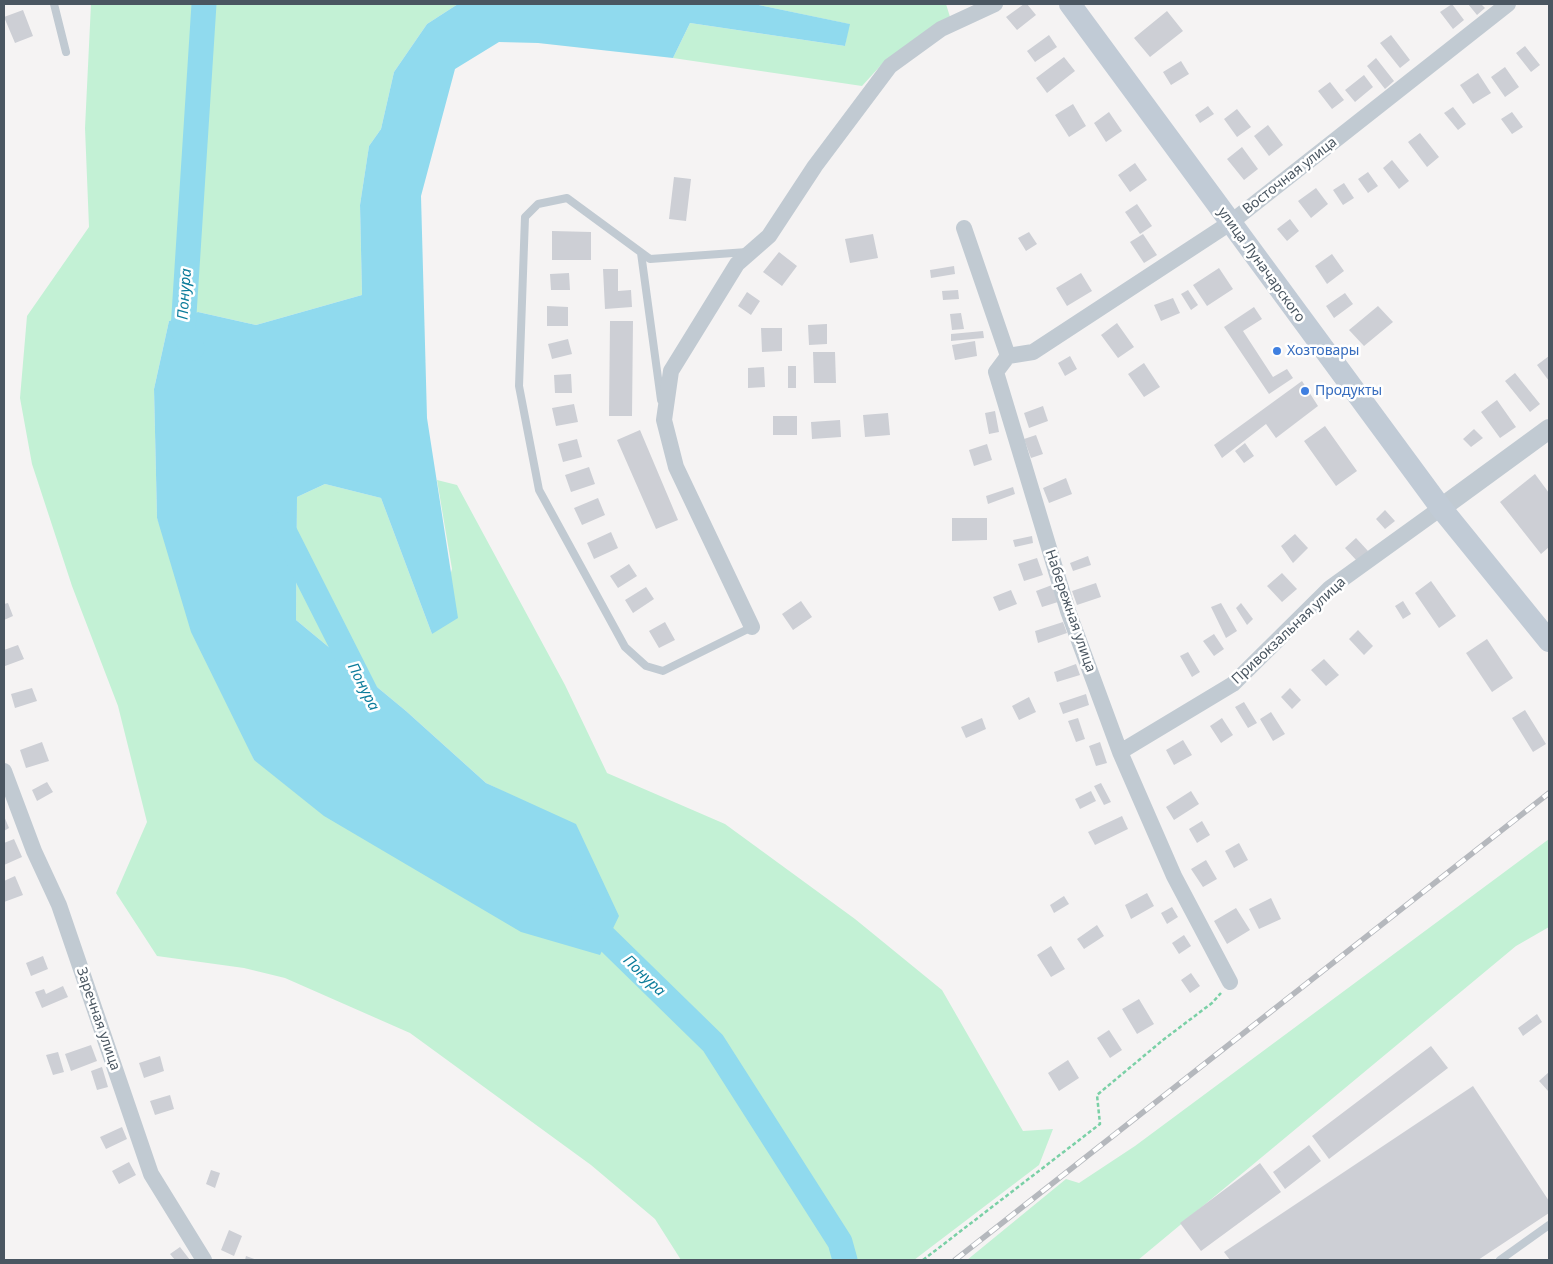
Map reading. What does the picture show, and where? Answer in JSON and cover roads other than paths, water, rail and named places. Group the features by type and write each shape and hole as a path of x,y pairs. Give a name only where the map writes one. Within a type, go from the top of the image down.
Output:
{"main road":[{"name":"улица Луначарского","path":"1070,4 1441,508 1549,641"}],"street":[{"path":"752,627 676,467 664,420 671,371 737,264 769,236 814,166 890,66 941,29 995,4"},
{"name":"Восточная улица","path":"1008,356 1033,352 1230,223 1508,4"},
{"path":"964,228 1008,356"},
{"name":"Набережная улица","path":"1008,356 996,372 1068,612 1120,752 1174,876 1230,982"},
{"name":"Привокзальная улица","path":"1120,752 1233,684 1330,588 1549,429"},
{"name":"Заречная улица","path":"4,771 34,851 59,905 151,1174 204,1260"}],"lane":[{"path":"54,4 66,52"},
{"path":"751,251 650,259 567,198 538,204 525,217 519,386 539,490 625,647 646,666 663,671 752,627"},
{"path":"641,253 664,420"},
{"path":"1500,1260 1549,1225"}],"water":[{"path":"458,4 754,4 850,24 845,46 690,23 673,58 538,43 499,42 455,69 421,196 427,418 458,618 432,634 381,498 325,484 297,497 296,620 406,711 486,783 576,824 619,916 600,955 521,932 324,816 254,760 191,632 157,518 154,389 169,321 198,312 256,325 362,295 360,205 369,146 381,129 394,72 427,24"}],"waterway":[{"name":"Понура","path":"192,348 183,330 204,4"},
{"name":"Понура","path":"281,525 368,697"},
{"name":"Понура","path":"584,917 713,1043 840,1242 845,1260"}],"railway":[{"path":"955,1260 1549,793"}],"place":[{"name":"Хозтовары","path":"1277,351"},
{"name":"Продукты","path":"1305,391"}]}
